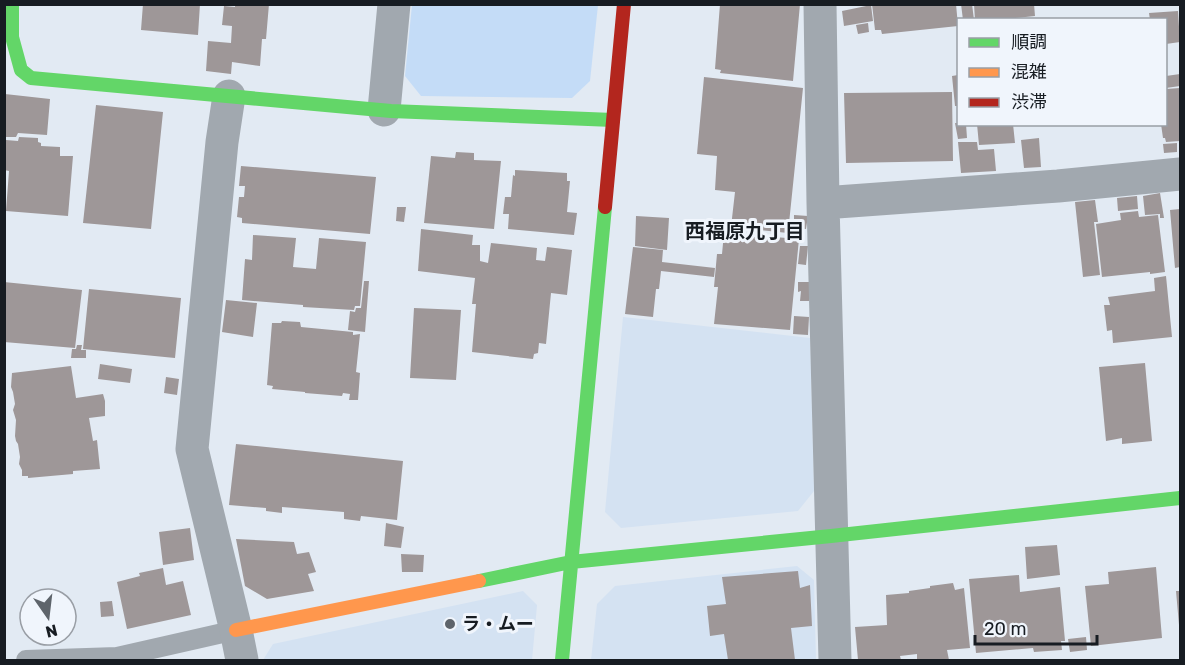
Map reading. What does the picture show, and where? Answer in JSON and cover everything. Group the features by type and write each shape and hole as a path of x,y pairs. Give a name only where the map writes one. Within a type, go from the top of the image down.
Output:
{"street":[{"path":"12,4 12,37 21,70 31,78 384,110 613,120"},
{"path":"384,110 394,4"},
{"path":"562,660 624,4"},
{"path":"820,4 835,660"},
{"path":"229,96 222,142 192,449 239,645 571,562 1180,498"},
{"path":"823,203 1058,186 1180,174"}],"lane":[{"path":"26,660 117,657 239,645"}],"shaded area":[{"path":"412,5 598,5 590,81 572,98 421,96 405,76"},
{"path":"623,317 810,338 814,491 798,511 621,528 605,512"},
{"path":"797,566 814,580 816,660 591,660 597,604 615,586"},
{"name":"ラ・ムー","path":"523,591 537,605 532,660 263,660 273,644"}],"building":[{"path":"143,4 200,4 198,35 141,30"},
{"path":"235,4 269,4 266,39 262,39 260,66 232,62 231,74 206,71 208,41 231,43 232,26 222,25 224,6 235,7"},
{"path":"720,4 800,4 793,81 720,73 721,70 715,69"},
{"path":"872,4 956,4 957,26 882,34 881,30 875,30"},
{"path":"961,4 972,4 974,18 963,18"},
{"path":"974,4 1034,4 1035,16 975,18"},
{"path":"871,5 873,21 844,26 842,11"},
{"path":"1178,11 1180,42 1167,44 1167,18 1150,18 1149,13"},
{"path":"868,23 869,32 858,34 856,25"},
{"path":"1180,74 1180,86 1167,88 1167,76"},
{"path":"957,75 957,106 955,106 952,76"},
{"path":"704,77 803,88 788,233 731,227 735,192 715,190 717,156 697,154"},
{"path":"1180,88 1180,141 1166,142 1163,138 1161,126 1167,126 1167,89"},
{"path":"952,92 953,161 846,163 844,93"},
{"path":"5,94 50,99 47,135 18,133 16,137 5,137"},
{"path":"96,105 163,112 151,229 83,223"},
{"path":"955,123 957,126 966,126 967,138 958,139"},
{"path":"977,126 1013,126 1015,143 979,145"},
{"path":"19,137 38,138 41,146 60,147 60,156 73,156 68,216 6,211 9,171 4,170 6,140 18,141"},
{"path":"1039,138 1041,167 1024,168 1021,140"},
{"path":"958,142 977,142 978,150 994,149 996,171 961,173"},
{"path":"1177,143 1177,152 1164,153 1163,144"},
{"path":"456,152 474,153 474,160 501,161 494,229 424,223 431,156 455,158"},
{"path":"241,166 376,177 370,234 242,223 242,218 237,217 239,197 244,197 245,186 239,186"},
{"path":"515,170 567,173 567,181 570,181 567,212 577,213 574,235 508,229 509,214 503,214 505,197 511,197"},
{"path":"1160,193 1164,218 1160,218 1160,214 1145,215 1143,196"},
{"path":"1137,196 1138,209 1118,211 1117,198"},
{"path":"1095,200 1098,222 1094,222 1100,275 1083,277 1075,202"},
{"path":"397,207 406,207 404,222 396,221"},
{"path":"1180,209 1180,267 1175,268 1170,210"},
{"path":"1138,211 1139,217 1158,215 1165,272 1102,277 1096,224 1121,220 1120,213"},
{"path":"794,215 808,216 806,229 794,228"},
{"path":"636,216 669,218 667,250 635,246"},
{"path":"421,229 473,235 472,245 480,245 480,261 488,263 491,243 537,248 536,260 545,261 547,247 572,250 567,295 551,293 546,344 539,343 538,353 534,354 533,359 472,352 476,304 472,304 475,278 418,271"},
{"path":"724,233 799,239 790,330 714,324 718,287 714,287 717,254 722,254"},
{"path":"253,235 296,238 293,267 316,269 319,238 366,242 360,306 355,306 354,310 242,300 245,259 252,260"},
{"path":"800,246 808,246 806,265 798,264"},
{"path":"633,247 663,250 662,262 715,268 714,277 661,271 659,289 656,289 653,317 625,314"},
{"path":"1166,276 1172,337 1113,343 1112,330 1107,331 1104,305 1110,305 1108,297 1155,291 1154,278"},
{"path":"364,281 369,281 365,332 348,330 350,311 355,312 356,308 361,308"},
{"path":"4,282 82,290 75,348 4,342"},
{"path":"798,282 809,282 809,301 800,301 801,291 798,292"},
{"path":"89,289 181,298 175,358 83,349"},
{"path":"226,300 257,303 253,337 222,332"},
{"path":"414,308 461,310 456,380 410,378"},
{"path":"794,316 809,317 808,335 793,334"},
{"path":"300,322 301,327 353,332 353,335 360,334 356,372 360,373 358,400 349,400 350,394 343,393 342,396 305,393 272,389 273,386 267,385 272,323"},
{"path":"77,345 82,345 81,350 86,350 86,358 71,358 72,349 76,349"},
{"path":"1145,363 1152,441 1122,444 1122,438 1106,441 1099,367"},
{"path":"100,364 132,369 130,383 98,379"},
{"path":"71,366 76,398 103,394 105,401 105,416 89,418 93,441 97,440 100,469 73,471 73,474 28,478 28,476 22,476 15,436 12,373"},
{"path":"166,377 179,379 177,395 164,393"},
{"path":"236,444 403,461 397,520 361,516 360,521 344,519 344,512 282,507 282,513 266,511 266,508 229,505"},
{"path":"386,523 404,527 401,548 384,546"},
{"path":"190,528 194,560 163,565 159,532"},
{"path":"236,539 294,542 297,554 309,552 316,572 308,574 314,591 267,599 245,586"},
{"path":"1057,545 1060,575 1027,579 1025,547"},
{"path":"401,554 424,555 423,572 402,572"},
{"path":"1156,567 1162,638 1091,646 1085,586 1109,584 1108,572"},
{"path":"163,568 166,585 183,581 191,615 127,629 117,582 140,576 139,573"},
{"path":"798,571 800,588 810,585 812,626 791,628 795,660 728,660 724,634 710,636 707,606 726,604 722,577"},
{"path":"1019,575 1020,592 1060,587 1065,641 1061,641 1062,650 1034,652 1033,648 976,653 969,579"},
{"path":"953,583 955,590 964,588 970,648 947,650 949,660 917,660 917,654 900,656 901,660 858,660 855,627 887,625 886,595 909,593 909,591 930,588 930,586"},
{"path":"1176,591 1180,591 1180,625 1179,625"},
{"path":"112,601 114,616 101,617 100,602"},
{"path":"1086,637 1087,650 1070,652 1068,639"}],"traffic: fast":[{"path":"12,4 12,37 21,70 31,78 391,111 613,120"},
{"path":"562,660 605,207"},
{"path":"479,581 571,562 1180,498"}],"traffic: slow":[{"path":"236,630 479,581"}],"traffic: jam":[{"path":"605,207 624,4"}],"place":[{"name":"ラ・ムー","path":"450,624"}],"district":[{"name":"西福原九丁目","path":"745,231"}]}
